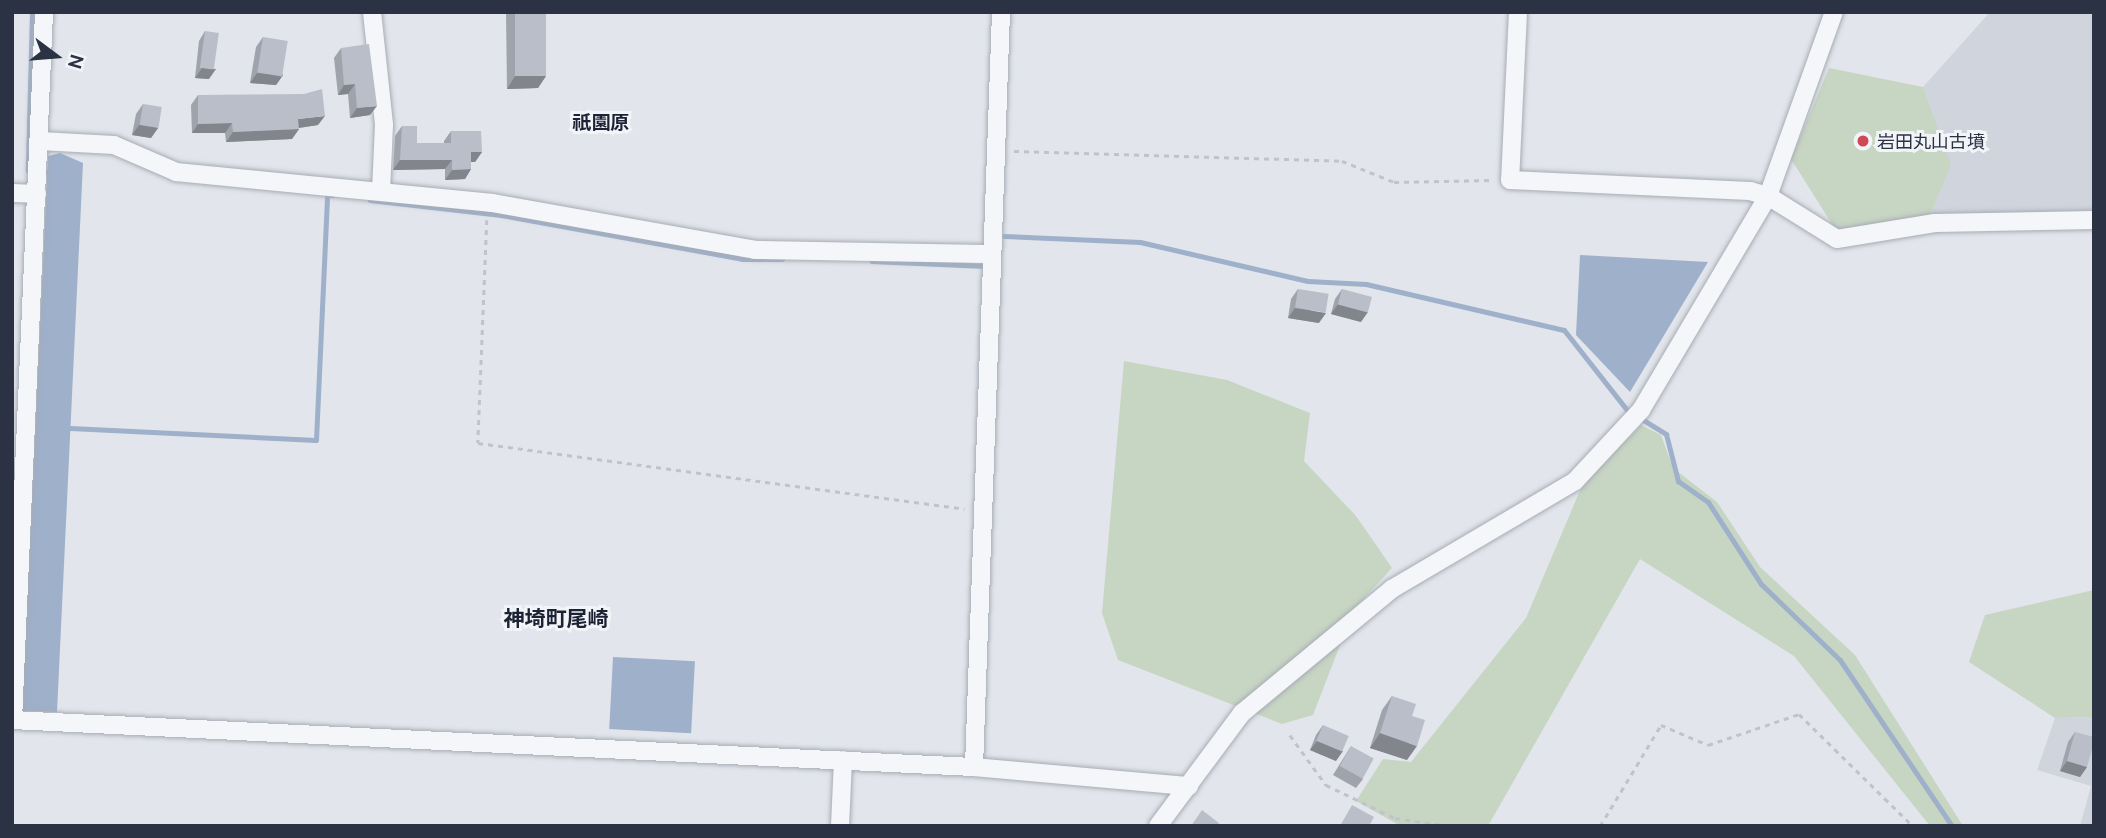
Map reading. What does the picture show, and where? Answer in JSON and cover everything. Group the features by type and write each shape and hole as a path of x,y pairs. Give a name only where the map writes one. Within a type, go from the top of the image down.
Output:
{"street":[{"path":"44,12 12,720 974,767 1189,786"},
{"path":"372,12 384,125 381,191"},
{"path":"974,767 990,254 1001,12"},
{"path":"1518,12 1510,180 1751,191 1768,196 1837,239 1935,223 2094,220"},
{"path":"1158,826 1242,713 1392,589 1575,481 1635,417 1768,196 1833,12"},
{"path":"40,141 114,145 176,172 492,203 755,250 990,254"},
{"path":"12,193 38,177"},
{"path":"840,826 843,760"}],"path":[{"path":"995,150 1342,161 1394,181 1510,180"},
{"path":"486,222 478,443 982,511"},
{"path":"1600,826 1661,724 1708,745 1799,714 1913,826"},
{"path":"1290,735 1326,785 1395,818 1448,826"}],"shaded area":[{"path":"1990,12 2094,12 2094,212 1930,215 1950,165 1923,87"},
{"path":"2094,717 2094,826 2080,826 2091,786 2037,770 2055,718"}],"green space":[{"path":"1829,68 1923,87 1951,165 1930,215 1837,232 1791,159"},
{"path":"1124,361 1227,380 1310,413 1304,461 1356,516 1392,568 1354,609 1313,715 1282,724 1118,660 1102,613"},
{"path":"1641,425 1661,435 1673,468 1717,502 1760,567 1855,655 1963,826 1930,826 1794,656 1640,559 1488,826 1397,824 1356,801 1383,759 1411,762 1526,618 1581,488"},
{"path":"2094,590 2094,717 2055,718 1969,662 1985,615"}],"water":[{"path":"60,153 83,163 57,712 22,711 48,156"},
{"path":"1580,255 1708,262 1630,392 1576,335"},
{"path":"613,657 695,661 691,733 609,729"}],"building":[{"path":"515,12 546,12 546,76 515,76"},
{"path":"205,31 219,33 214,70 200,68"},
{"path":"263,37 288,41 282,76 257,73"},
{"path":"369,44 377,106 357,108 355,84 344,85 341,48"},
{"path":"322,89 325,116 298,119 299,129 233,132 232,123 198,124 198,95 304,94"},
{"path":"143,104 162,107 158,128 140,125"},
{"path":"402,126 417,126 417,143 451,143 451,131 481,131 482,152 471,152 471,169 452,170 452,160 400,160"},
{"path":"1298,289 1329,294 1326,313 1295,308"},
{"path":"1342,289 1372,297 1368,312 1338,304"},
{"path":"1392,696 1416,704 1412,716 1425,720 1417,746 1380,733"},
{"path":"1323,725 1349,736 1342,752 1316,741"},
{"path":"2075,732 2094,737 2087,767 2067,761"},
{"path":"1351,746 1374,759 1363,779 1340,766"},
{"path":"1352,805 1374,817 1369,826 1340,826"},
{"path":"1202,810 1219,823 1217,826 1191,826"}],"waterway":[{"path":"32,12 28,170 47,172"},
{"path":"70,428 316,440 327,195 332,195"},
{"path":"370,200 501,215 742,259 782,259"},
{"path":"1004,236 1140,242 1308,281 1366,284 1564,330 1627,410 1666,434 1678,481 1708,502 1761,584 1840,660 1952,826"},
{"path":"872,261 985,266"}],"place":[{"name":"岩田丸山古墳","path":"1863,141"}],"district":[{"name":"祇園原","path":"601,123"},
{"name":"神埼町尾崎","path":"556,618"}]}
